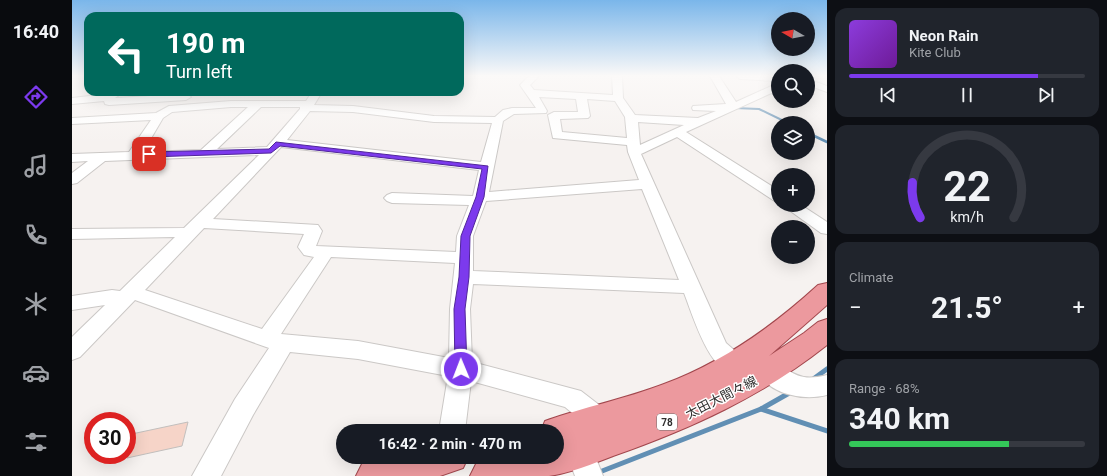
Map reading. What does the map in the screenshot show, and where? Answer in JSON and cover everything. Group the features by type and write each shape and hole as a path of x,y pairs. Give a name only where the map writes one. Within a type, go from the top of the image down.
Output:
{"main road":[{"name":"太田大間々線","path":"564,430 663,398 734,364 797,320 827,290"},
{"name":"太田大間々線","path":"488,476 585,464 686,416 769,371 827,329"},
{"path":"374,476 410,464"}],"street":[{"path":"72,101 92,98"},
{"path":"112,98 109,102 135,98"},
{"path":"187,98 353,109 434,119 498,120"},
{"path":"72,351 275,147 298,121 313,98"},
{"path":"453,424 461,369 460,309 464,277 465,236 479,199 498,120 503,113 509,111 542,111 540,105 534,98"},
{"path":"581,98 584,116 554,115 557,135 634,147 679,133 751,98"},
{"path":"618,98 631,118 634,147 646,184 717,348 734,364"},
{"path":"727,98 732,107"},
{"path":"134,155 159,116 168,109 203,100"},
{"path":"206,152 258,104"},
{"path":"697,108 732,107"},
{"path":"72,121 159,116"},
{"path":"631,118 700,122"},
{"path":"679,133 771,192"},
{"path":"72,158 206,152 275,147 486,167"},
{"path":"72,180 102,157"},
{"path":"392,198 479,199 646,184"},
{"path":"801,212 827,229"},
{"path":"72,234 176,232 194,228 312,229 314,231 307,247 310,251 464,258"},
{"path":"206,476 244,407 276,341 326,252"},
{"path":"464,277 691,287"},
{"path":"72,303 128,295 276,341 358,350 461,369 572,398 598,418"},
{"path":"769,371 794,386 804,389 812,389 827,385"}],"building":[{"path":"188,422 182,446 136,456 136,433"}],"waterway":[{"path":"735,108 759,109 774,116"},
{"path":"815,136 827,142"},
{"path":"812,380 827,369"},
{"path":"761,409 791,392"},
{"path":"597,473 761,409"},
{"path":"761,409 827,431"}],"route":[{"path":"149,154 271,151 278,144 486,167 480,197 465,236 464,277 460,309 461,369"}]}
